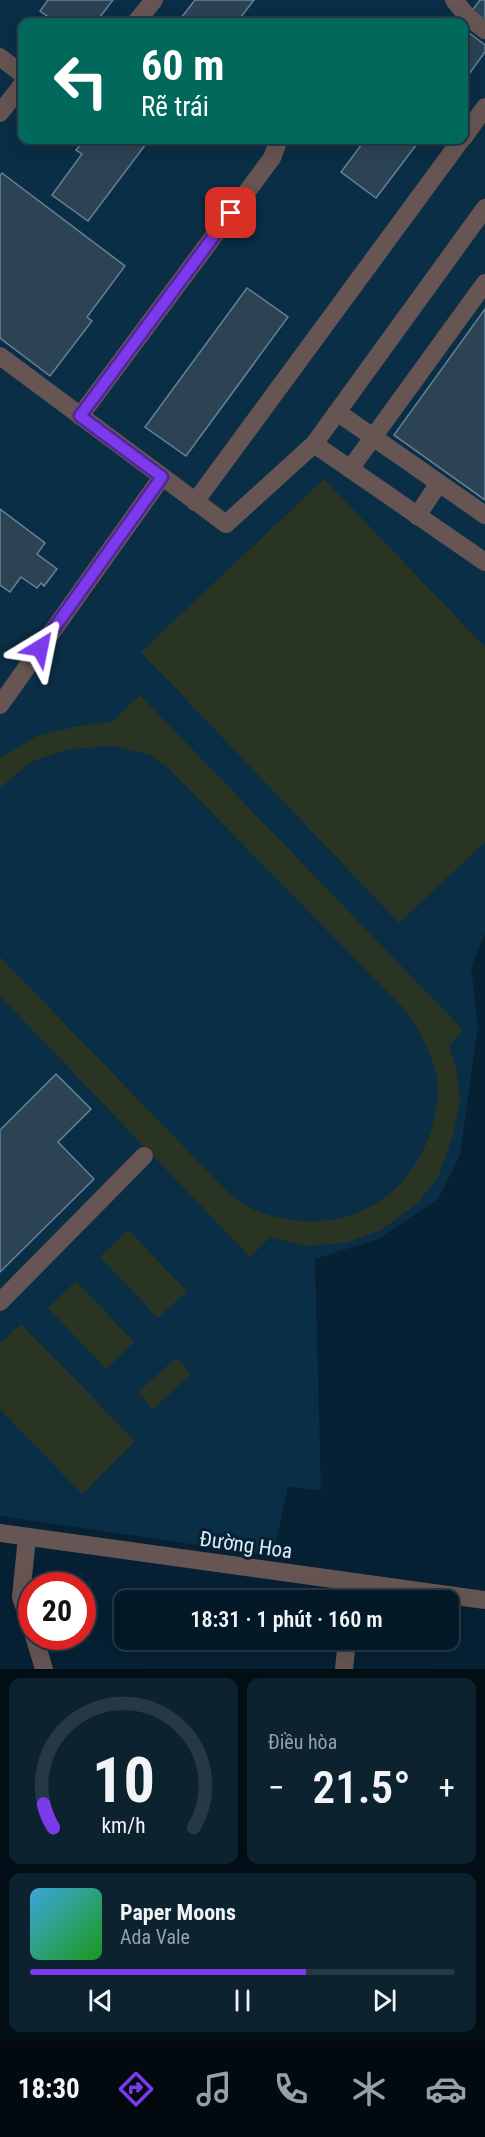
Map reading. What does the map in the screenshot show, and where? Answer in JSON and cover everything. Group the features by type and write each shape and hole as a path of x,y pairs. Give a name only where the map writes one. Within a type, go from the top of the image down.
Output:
{"street":[{"path":"139,18 154,0"},
{"path":"454,0 468,17 485,30"},
{"path":"0,57 18,71"},
{"path":"0,113 18,90"},
{"path":"468,130 485,107"},
{"path":"80,416 272,158 277,144"},
{"path":"195,502 458,144"},
{"path":"0,356 226,524 314,444 485,208"},
{"path":"350,469 485,283"},
{"path":"337,412 485,515"},
{"path":"314,444 484,561"},
{"path":"0,705 162,477"},
{"path":"417,516 439,483"},
{"path":"0,1302 144,1156"},
{"name":"Đường Hoa","path":"0,1533 341,1590"},
{"path":"24,1572 27,1537"},
{"name":"Đường Hoa","path":"459,1598 485,1600"},
{"path":"38,1650 44,1669"},
{"path":"344,1669 346,1650"}],"shaded area":[{"path":"0,0 485,0 485,934 471,967 478,1026 460,1155 438,1199 378,1239 315,1259 321,1490 288,1487 273,1556 0,1516"}],"green space":[{"path":"324,479 485,647 485,842 399,923 141,652"},
{"path":"140,695 463,1030 449,1046 456,1067 460,1100 453,1135 439,1176 418,1203 381,1230 345,1243 305,1246 270,1237 250,1257 0,996 0,957 235,1199 254,1210 293,1220 323,1221 350,1215 375,1204 396,1188 413,1168 426,1144 435,1116 437,1078 427,1048 407,1012 169,769 150,755 113,746 69,749 32,761 0,788 0,758 37,736 78,726 112,722"},
{"path":"128,1230 187,1291 158,1318 100,1257"},
{"path":"76,1281 134,1342 106,1369 48,1308"},
{"path":"21,1324 135,1441 82,1494 0,1409 0,1344"},
{"path":"176,1358 191,1374 153,1409 138,1392"}],"building":[{"path":"48,0 113,0 99,18 50,18 40,11"},
{"path":"195,0 254,0 240,18 181,18"},
{"path":"480,0 485,0 485,28 468,16"},
{"path":"468,32 485,45 485,52 468,75"},
{"path":"81,144 146,144 88,221 52,195 82,154 76,150"},
{"path":"362,144 417,144 376,198 341,172"},
{"path":"2,173 125,266 87,317 92,321 50,376 0,338 0,176"},
{"path":"247,288 288,317 186,456 145,427"},
{"path":"485,309 485,500 394,435"},
{"path":"0,509 45,543 37,554 57,569 44,586 41,583 37,588 21,577 10,592 0,585"},
{"path":"56,1074 91,1109 58,1142 94,1179 0,1272 0,1130"}],"route":[{"path":"40,648 162,477 80,416 231,213"}]}
